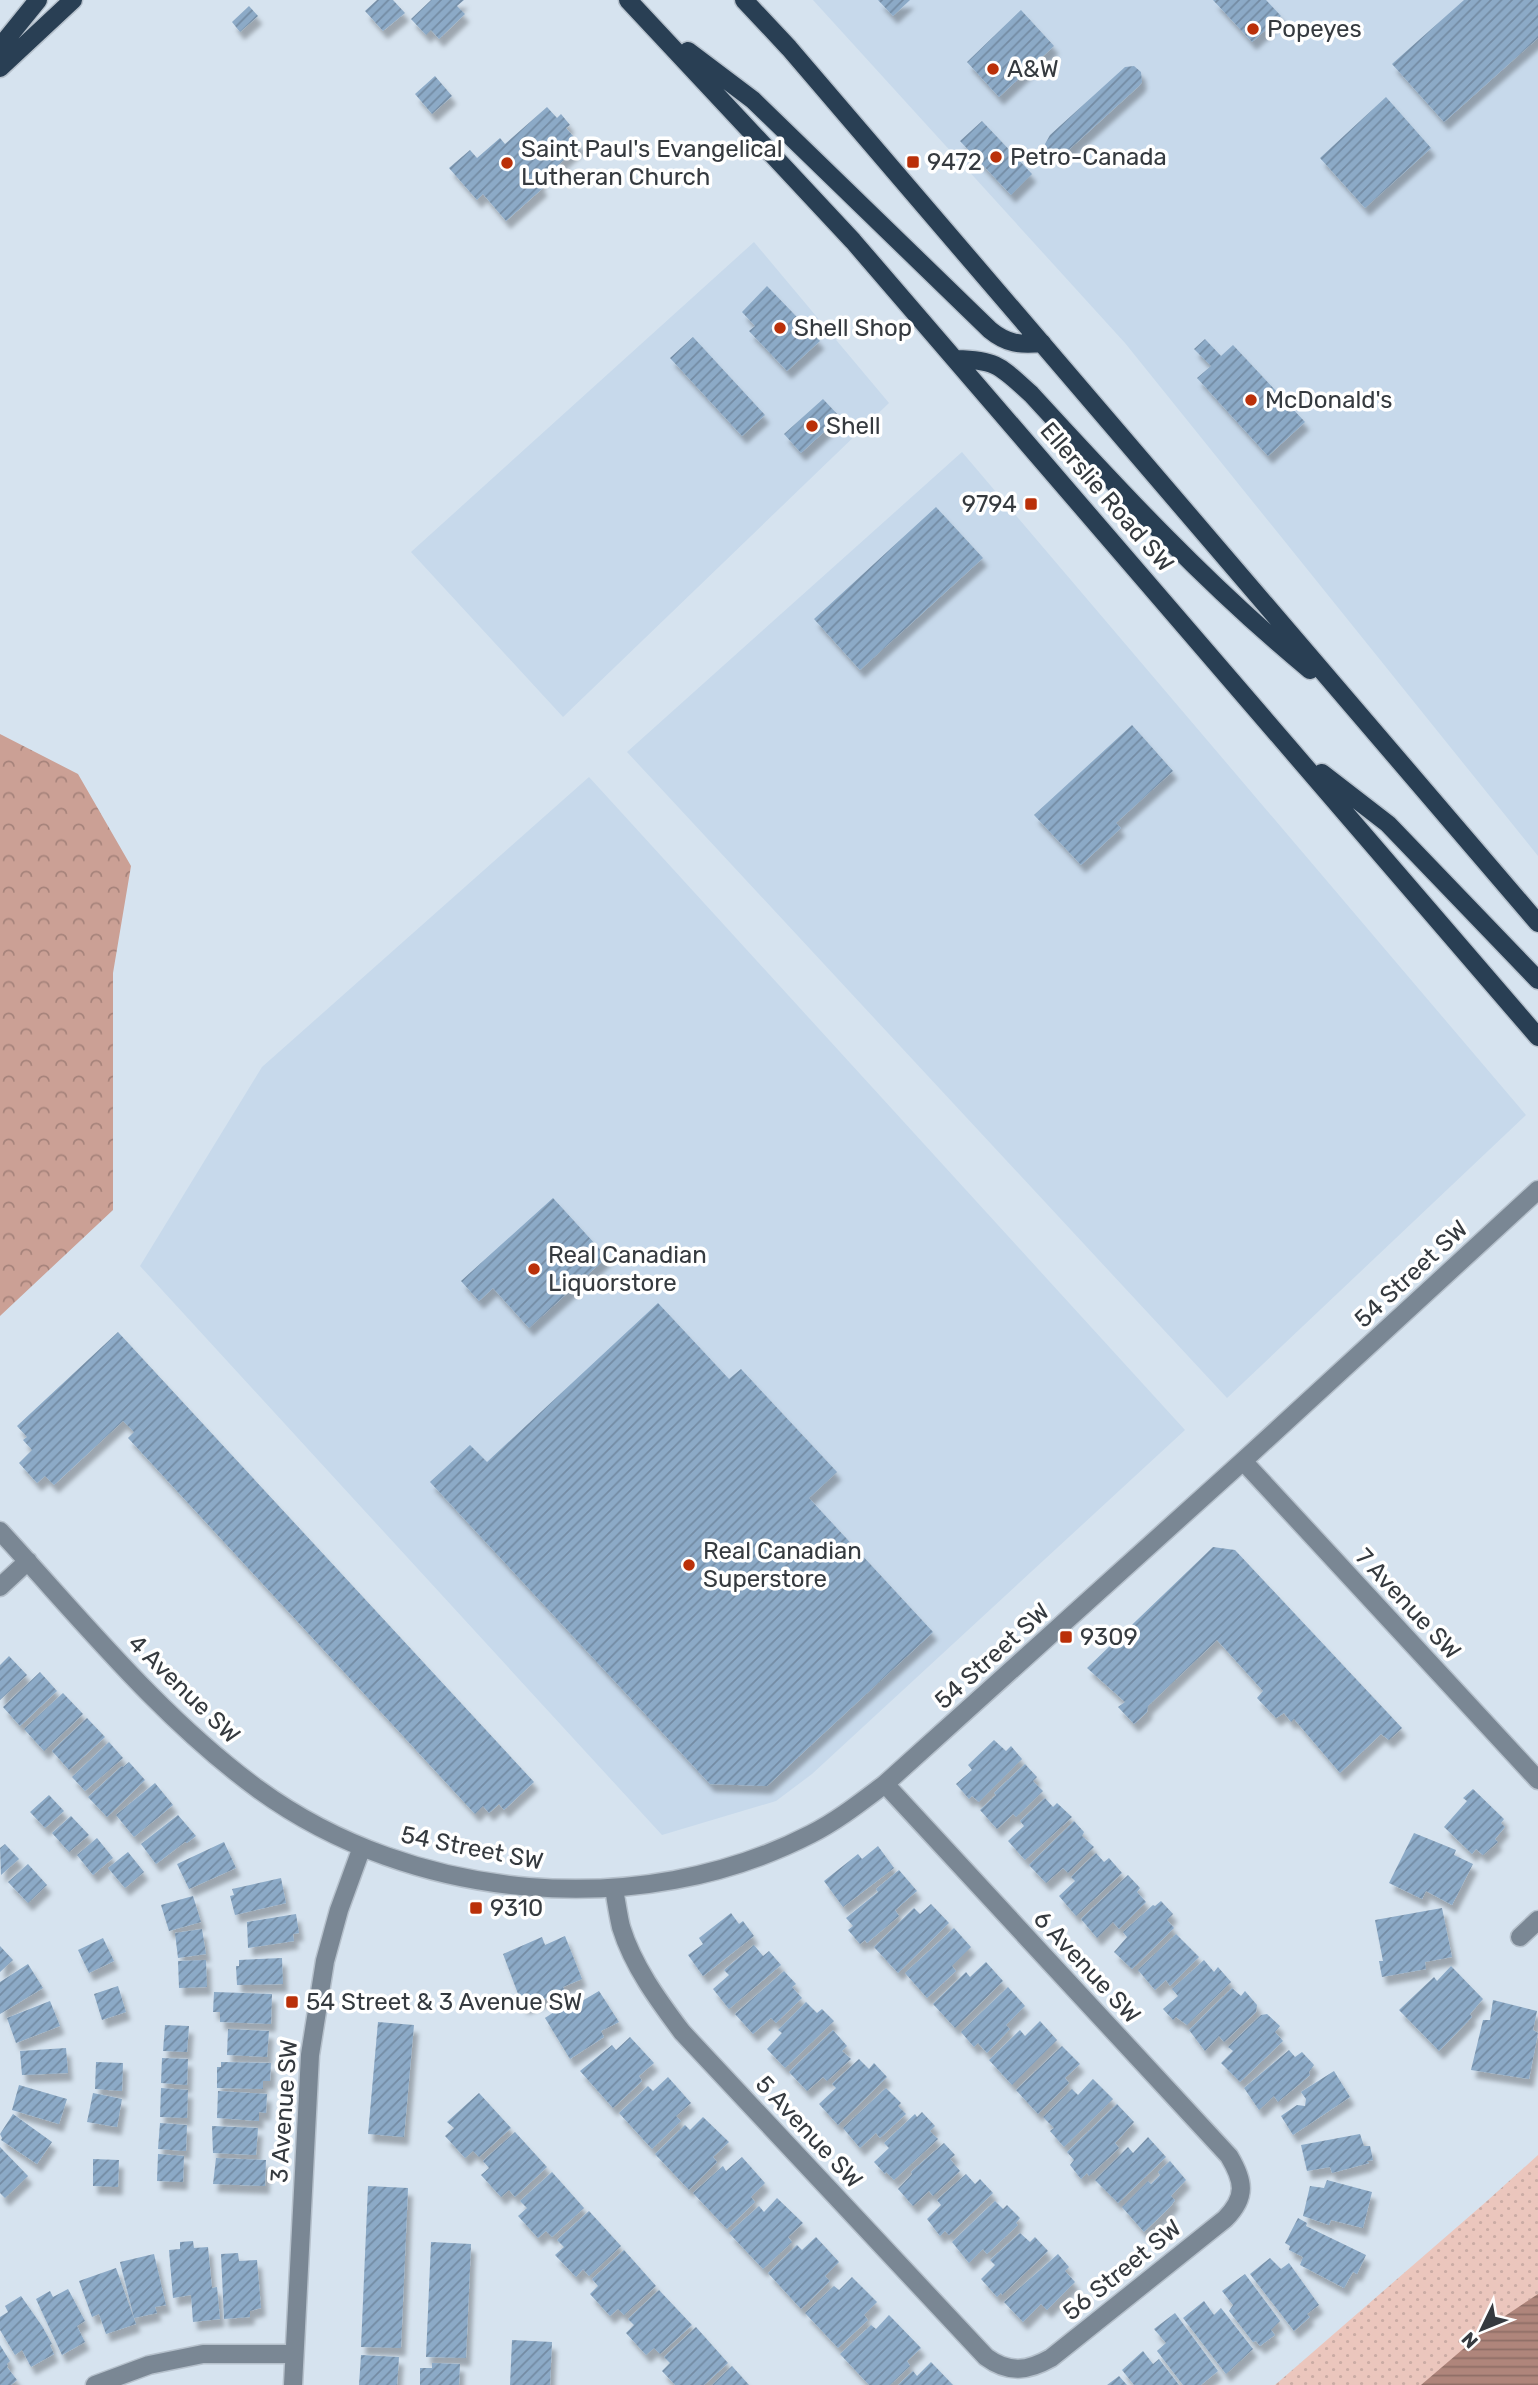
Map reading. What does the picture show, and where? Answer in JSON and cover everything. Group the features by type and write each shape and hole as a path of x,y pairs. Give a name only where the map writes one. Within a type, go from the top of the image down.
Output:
{"main road":[{"path":"0,47 38,0"},
{"path":"0,68 73,0"},
{"name":"Ellerslie Road SW","path":"628,0 853,241 1538,1037"},
{"name":"Ellerslie Road SW","path":"744,0 789,48 1538,923"},
{"path":"646,20 753,100 1002,340 1019,345 1042,343"},
{"path":"956,359 991,362 1031,394 1217,589 1253,623 1351,704"},
{"path":"1292,749 1388,824 1538,980"}],"street":[{"name":"54 Street SW","path":"362,1847 400,1861 491,1882 564,1889 614,1888 692,1877 757,1858 812,1834 885,1784 1538,1190"},
{"name":"7 Avenue SW","path":"1243,1461 1538,1780"},
{"name":"4 Avenue SW","path":"0,1531 134,1677 220,1760 302,1817 362,1847"},
{"path":"0,1587 28,1561"},
{"name":"6 Avenue SW","path":"885,1784 1229,2156 1237,2169 1241,2190"},
{"name":"3 Avenue SW","path":"293,2385 310,2055 325,1961 343,1897 362,1847"},
{"name":"5 Avenue SW","path":"614,1888 621,1926 630,1951 648,1983 682,2032 986,2357 1006,2369 1018,2370"},
{"path":"1520,1937 1538,1920"},
{"name":"56 Street SW","path":"1018,2370 1038,2366 1052,2358 1225,2219 1238,2202 1241,2190"},
{"path":"95,2385 149,2365 203,2354 294,2354"}],"shaded area":[{"path":"813,0 1538,0 1538,856 1125,343"},
{"path":"754,242 889,403 563,717 411,552"},
{"path":"962,452 1526,1115 1227,1398 627,752"},
{"path":"589,777 1185,1430 812,1774 776,1801 662,1835 140,1266 262,1067"},
{"path":"1538,2155 1538,2385 1275,2385 1487,2201"},
{"path":"1538,2294 1538,2385 1421,2385 1490,2326"}],"green space":[{"path":"0,734 78,774 131,866 113,973 113,1210 0,1316"}],"building":[{"path":"377,0 393,0 405,13 383,31 365,11"},
{"path":"431,0 464,0 457,6 465,14 439,39 431,30 426,35 411,19"},
{"path":"878,0 910,0 893,16"},
{"name":"Popeyes","path":"1213,0 1266,0 1281,16 1252,42"},
{"path":"1464,0 1538,0 1538,38 1444,122 1392,64"},
{"path":"249,6 258,16 240,32 232,22"},
{"name":"Petro-Canada","path":"1021,10 1054,46 999,97 967,62"},
{"name":"Petro-Canada","path":"1134,66 1141,72 1142,82 1139,86 1063,155 1058,157 1048,154 1045,144 1050,135 1125,67"},
{"path":"435,76 452,96 432,114 415,94"},
{"path":"1386,97 1431,148 1365,208 1320,158"},
{"name":"Saint Paul's Evangelical Lutheran Church","path":"547,107 557,118 561,114 570,125 566,128 581,145 539,182 543,188 506,221 483,194 477,200 449,168 470,150 477,158 500,138 505,144"},
{"name":"Petro-Canada","path":"982,121 1032,174 1011,195 960,141"},
{"name":"Shell Shop","path":"767,286 820,341 787,371 749,331 755,326 742,312"},
{"name":"Shell","path":"693,337 765,415 742,436 670,358"},
{"name":"McDonald's","path":"1205,339 1221,356 1233,345 1305,422 1268,456 1197,378 1211,366 1194,349"},
{"name":"Shell","path":"823,399 840,417 801,453 784,434"},
{"path":"936,507 983,558 860,670 814,619"},
{"path":"1132,725 1173,771 1116,823 1121,828 1081,865 1034,815"},
{"name":"Real Canadian Liquorstore","path":"553,1198 607,1257 529,1328 493,1288 479,1301 461,1281"},
{"name":"Real Canadian Superstore","path":"658,1303 729,1379 741,1369 837,1472 809,1498 933,1632 767,1786 710,1784 430,1482 470,1445 487,1462"},
{"path":"118,1332 534,1782 504,1810 499,1804 489,1813 483,1806 475,1814 128,1438 134,1432 123,1421 54,1485 45,1476 37,1483 19,1463 32,1450 23,1440 27,1437 17,1426"},
{"path":"1213,1547 1235,1550 1402,1728 1389,1740 1381,1734 1340,1773 1294,1719 1291,1722 1284,1713 1276,1718 1257,1698 1263,1691 1217,1640 1148,1706 1147,1712 1134,1724 1118,1707 1125,1702 1087,1668"},
{"path":"9,1656 27,1675 0,1700 0,1665"},
{"path":"40,1672 57,1691 20,1726 3,1707"},
{"path":"63,1693 83,1714 44,1751 24,1729"},
{"path":"87,1718 105,1737 69,1770 52,1751"},
{"path":"994,1740 1006,1751 1011,1746 1022,1759 979,1802 972,1796 969,1799 956,1784 972,1770 968,1765"},
{"path":"109,1742 123,1758 85,1791 72,1777"},
{"path":"129,1762 145,1780 107,1817 88,1797"},
{"path":"1025,1764 1037,1777 1033,1781 1043,1791 1016,1817 1013,1814 997,1829 980,1810"},
{"path":"155,1783 173,1805 134,1837 116,1815"},
{"path":"1473,1789 1504,1819 1501,1823 1505,1827 1495,1839 1498,1842 1483,1855 1476,1849 1472,1854 1444,1827 1467,1801 1463,1798"},
{"path":"49,1795 64,1811 45,1828 30,1812"},
{"path":"1045,1798 1053,1807 1057,1803 1072,1817 1025,1860 1008,1841 1024,1826 1020,1821"},
{"path":"178,1815 196,1836 156,1864 141,1844"},
{"path":"71,1816 89,1835 69,1852 52,1833"},
{"path":"1074,1821 1084,1832 1082,1836 1094,1847 1068,1873 1063,1868 1046,1883 1029,1865"},
{"path":"1414,1833 1456,1850 1454,1855 1473,1864 1452,1905 1426,1891 1422,1899 1389,1883"},
{"path":"97,1838 113,1858 93,1875 77,1855"},
{"path":"224,1842 236,1868 189,1889 177,1864"},
{"path":"5,1844 19,1859 1,1875 0,1848"},
{"path":"878,1846 894,1868 843,1907 824,1881 858,1854 862,1859"},
{"path":"128,1852 144,1872 125,1888 108,1868"},
{"path":"1096,1853 1104,1862 1109,1858 1122,1873 1076,1916 1059,1896 1075,1881 1071,1877"},
{"path":"28,1864 47,1885 28,1903 8,1882"},
{"path":"899,1870 917,1891 895,1910 899,1916 867,1943 865,1940 860,1944 848,1930 853,1926 846,1918 878,1892 876,1889"},
{"path":"1128,1875 1140,1888 1137,1892 1146,1902 1119,1929 1113,1922 1097,1938 1081,1919"},
{"path":"281,1878 286,1903 235,1915 230,1896 234,1895 232,1889"},
{"path":"193,1896 201,1922 169,1931 161,1905"},
{"path":"1161,1901 1173,1914 1167,1920 1174,1928 1132,1969 1114,1952 1127,1937 1123,1932"},
{"path":"931,1904 949,1923 898,1973 874,1947 914,1908 920,1914"},
{"path":"1442,1908 1452,1957 1425,1962 1426,1969 1382,1977 1379,1961 1383,1961 1375,1920"},
{"path":"731,1913 739,1924 743,1921 754,1936 703,1976 688,1955 703,1944 699,1938"},
{"path":"296,1914 299,1933 293,1934 294,1941 248,1948 247,1922"},
{"path":"954,1928 971,1947 952,1966 956,1971 927,1998 905,1973"},
{"path":"202,1929 206,1954 178,1958 175,1933"},
{"path":"1176,1934 1199,1957 1170,1986 1166,1980 1155,1990 1138,1970"},
{"path":"565,1936 582,1979 563,1987 565,1991 523,2007 503,1954 542,1937 545,1945"},
{"path":"103,1938 114,1961 89,1973 78,1950"},
{"path":"754,1945 763,1956 769,1951 781,1965 729,2009 713,1989 729,1975 724,1970"},
{"path":"0,1946 13,1960 0,1972"},
{"path":"282,1958 283,1984 237,1985 236,1966 239,1966 239,1960"},
{"path":"206,1960 207,1987 179,1988 178,1961"},
{"path":"1204,1960 1214,1972 1218,1967 1231,1982 1187,2025 1176,2017 1173,2020 1163,2009 1178,1996 1172,1989"},
{"path":"986,1962 1003,1981 955,2028 933,2004 966,1972 970,1977"},
{"path":"28,1964 43,1988 0,2014 0,1982"},
{"path":"1451,1966 1483,1999 1470,2014 1472,2017 1439,2051 1399,2010 1434,1977 1437,1981"},
{"path":"784,1971 796,1984 792,1987 802,1998 776,2023 771,2018 753,2034 735,2014"},
{"path":"118,1986 126,2012 102,2020 94,1994"},
{"path":"1008,1987 1025,2006 1006,2025 1010,2029 987,2053 978,2043 974,2047 961,2032"},
{"path":"1232,1988 1241,1996 1245,1991 1257,2005 1256,2012 1224,2042 1219,2036 1205,2051 1189,2030"},
{"path":"599,1991 619,2022 601,2031 604,2037 570,2059 545,2018 578,1996 582,2001"},
{"path":"214,1992 272,1994 271,2024 220,2022 220,2012 213,2012"},
{"path":"1493,2000 1537,2011 1533,2030 1538,2033 1529,2079 1471,2070 1483,2020 1490,2020"},
{"path":"50,2001 60,2026 16,2043 7,2018"},
{"path":"806,2002 817,2013 822,2009 834,2021 785,2068 767,2049 782,2033 778,2030"},
{"path":"1267,2014 1280,2026 1275,2032 1283,2041 1240,2082 1221,2063 1233,2051 1228,2047 1261,2015"},
{"path":"1040,2021 1057,2040 1012,2085 989,2060 1020,2030 1025,2036"},
{"path":"378,2022 414,2025 404,2137 368,2134"},
{"path":"165,2025 189,2026 187,2052 163,2051"},
{"path":"228,2029 269,2031 267,2057 227,2055"},
{"path":"833,2030 847,2046 842,2051 851,2059 827,2081 823,2077 807,2091 789,2072"},
{"path":"630,2037 654,2063 639,2076 642,2081 613,2108 580,2071 612,2045 616,2050"},
{"path":"1062,2046 1080,2064 1065,2078 1069,2083 1038,2114 1016,2090"},
{"path":"66,2048 68,2073 22,2075 20,2051"},
{"path":"1289,2050 1295,2057 1302,2052 1314,2065 1310,2075 1278,2102 1274,2096 1259,2110 1244,2088"},
{"path":"162,2058 188,2059 187,2085 161,2083"},
{"path":"859,2059 869,2069 874,2063 887,2077 838,2125 819,2104 836,2088 832,2084"},
{"path":"96,2062 123,2063 122,2091 95,2089"},
{"path":"221,2062 271,2063 270,2081 263,2081 263,2089 217,2088 217,2067 221,2067"},
{"path":"1334,2071 1350,2097 1293,2135 1281,2116 1297,2105 1305,2106 1306,2099 1301,2092"},
{"path":"668,2077 691,2103 676,2116 681,2121 652,2149 619,2113 648,2086 653,2091"},
{"path":"1093,2079 1113,2099 1064,2147 1050,2131 1054,2128 1043,2117 1072,2089 1078,2095"},
{"path":"19,2085 67,2099 59,2124 12,2110"},
{"path":"161,2088 188,2090 187,2118 160,2117"},
{"path":"886,2088 901,2103 898,2106 906,2114 880,2138 876,2133 860,2148 843,2128"},
{"path":"218,2091 267,2094 266,2113 259,2112 259,2121 217,2118"},
{"path":"93,2093 122,2099 117,2127 87,2122"},
{"path":"479,2093 511,2128 479,2157 473,2151 465,2158 445,2136 454,2128 447,2122"},
{"path":"1117,2104 1134,2122 1115,2143 1119,2148 1089,2176 1087,2173 1081,2179 1070,2165 1074,2160 1067,2152"},
{"path":"922,2112 935,2126 930,2131 938,2139 894,2180 874,2162 889,2148 884,2143 915,2114 917,2117"},
{"path":"13,2114 52,2142 37,2164 1,2140 0,2134"},
{"path":"703,2117 729,2142 713,2157 717,2162 689,2190 655,2154 685,2125 690,2130"},
{"path":"160,2123 187,2125 186,2151 158,2149"},
{"path":"212,2126 258,2128 256,2155 213,2153"},
{"path":"515,2132 547,2167 515,2197 509,2190 501,2197 481,2175 489,2168 483,2161"},
{"path":"1360,2134 1364,2146 1370,2146 1373,2160 1367,2161 1369,2163 1332,2173 1330,2167 1307,2171 1301,2145"},
{"path":"1148,2137 1166,2157 1118,2203 1095,2180 1128,2147 1133,2153"},
{"path":"944,2143 955,2155 950,2159 960,2171 933,2196 929,2191 913,2206 898,2189 911,2172"},
{"path":"0,2147 28,2176 5,2198 0,2193"},
{"path":"158,2154 184,2156 183,2182 157,2181"},
{"path":"742,2157 765,2183 751,2197 755,2202 727,2229 693,2193 723,2166 726,2171"},
{"path":"216,2158 266,2160 265,2186 213,2184"},
{"path":"93,2159 119,2160 118,2187 93,2186"},
{"path":"1170,2161 1186,2180 1171,2196 1175,2200 1171,2206 1144,2232 1122,2207 1148,2181 1151,2184 1160,2175 1158,2172"},
{"path":"552,2172 584,2208 552,2237 546,2231 538,2238 518,2216 527,2208 520,2201"},
{"path":"966,2174 975,2184 980,2179 993,2193 949,2235 945,2231 940,2236 927,2219 941,2205 937,2200"},
{"path":"1327,2180 1372,2192 1363,2228 1331,2220 1329,2225 1303,2216 1310,2186 1324,2188"},
{"path":"368,2186 408,2188 401,2348 361,2347"},
{"path":"777,2198 803,2223 788,2237 792,2242 763,2269 729,2233 759,2206 764,2212"},
{"path":"995,2201 1003,2209 1007,2205 1020,2218 1016,2223 1018,2225 987,2254 983,2249 969,2263 952,2242"},
{"path":"589,2211 621,2246 589,2276 583,2269 576,2277 555,2255 564,2247 557,2240"},
{"path":"1298,2218 1307,2223 1306,2226 1366,2255 1357,2274 1353,2272 1344,2288 1300,2265 1303,2257 1289,2250 1290,2246 1285,2243"},
{"path":"1020,2233 1030,2242 1035,2237 1048,2251 997,2297 981,2279 995,2265 990,2260"},
{"path":"816,2237 839,2262 825,2276 830,2281 801,2309 768,2273 797,2245 802,2250"},
{"path":"193,2241 194,2248 208,2247 212,2288 217,2287 220,2319 193,2322 191,2295 173,2298 169,2250 180,2249 180,2242"},
{"path":"431,2242 471,2244 466,2358 426,2357"},
{"path":"624,2250 656,2286 624,2315 618,2309 610,2316 590,2294 598,2286 592,2279"},
{"path":"238,2253 239,2261 257,2260 261,2308 250,2311 250,2317 224,2319 221,2254"},
{"path":"154,2254 166,2305 155,2307 157,2313 134,2318 120,2262"},
{"path":"1058,2254 1069,2267 1065,2271 1075,2282 1047,2310 1041,2304 1023,2322 1004,2302"},
{"path":"1270,2258 1281,2269 1289,2263 1319,2305 1307,2314 1310,2317 1294,2331 1250,2274"},
{"path":"116,2268 136,2324 106,2334 99,2314 92,2317 79,2281"},
{"path":"1245,2274 1280,2321 1271,2330 1275,2335 1260,2346 1256,2341 1253,2342 1229,2311 1233,2305 1222,2291"},
{"path":"852,2277 877,2302 864,2315 868,2320 838,2348 805,2313 834,2286 839,2290"},
{"path":"68,2289 85,2321 77,2326 85,2342 62,2355 36,2299 50,2291 53,2297"},
{"path":"659,2290 692,2325 660,2354 654,2348 646,2355 626,2333 634,2325 628,2319"},
{"path":"21,2296 42,2326 52,2344 50,2345 54,2354 31,2367 22,2350 15,2355 0,2330 0,2317 8,2312 5,2306"},
{"path":"1204,2301 1214,2315 1221,2308 1253,2349 1226,2374 1183,2318"},
{"path":"1175,2313 1218,2371 1201,2385 1183,2385 1157,2351 1166,2343 1154,2329"},
{"path":"889,2315 921,2348 907,2361 910,2366 890,2385 869,2385 840,2354 871,2325 876,2329"},
{"path":"696,2327 728,2363 704,2385 675,2385 662,2371 670,2363 664,2357"},
{"path":"512,2340 552,2342 550,2385 510,2385"},
{"path":"0,2345 10,2361 7,2367 17,2380 11,2385 0,2385"},
{"path":"1143,2351 1153,2364 1159,2359 1179,2385 1134,2385 1122,2370"},
{"path":"361,2355 399,2357 397,2385 359,2385"},
{"path":"931,2362 953,2385 898,2385 913,2371 917,2376"},
{"path":"432,2363 460,2364 459,2385 420,2385 420,2368 432,2368"},
{"path":"732,2366 749,2385 712,2385"},
{"path":"1119,2376 1127,2385 1107,2385"}],"place":[{"name":"Popeyes","path":"1253,29"},
{"name":"A&W","path":"993,69"},
{"name":"Petro-Canada","path":"996,157"},
{"name":"9472","path":"913,162"},
{"name":"Saint Paul's Evangelical Lutheran Church","path":"507,163"},
{"name":"Shell Shop","path":"780,328"},
{"name":"McDonald's","path":"1251,400"},
{"name":"Shell","path":"812,426"},
{"name":"9794","path":"1031,504"},
{"name":"Real Canadian Liquorstore","path":"534,1269"},
{"name":"Real Canadian Superstore","path":"689,1565"},
{"name":"9309","path":"1066,1637"},
{"name":"9310","path":"476,1908"},
{"name":"54 Street & 3 Avenue SW","path":"292,2002"}]}
